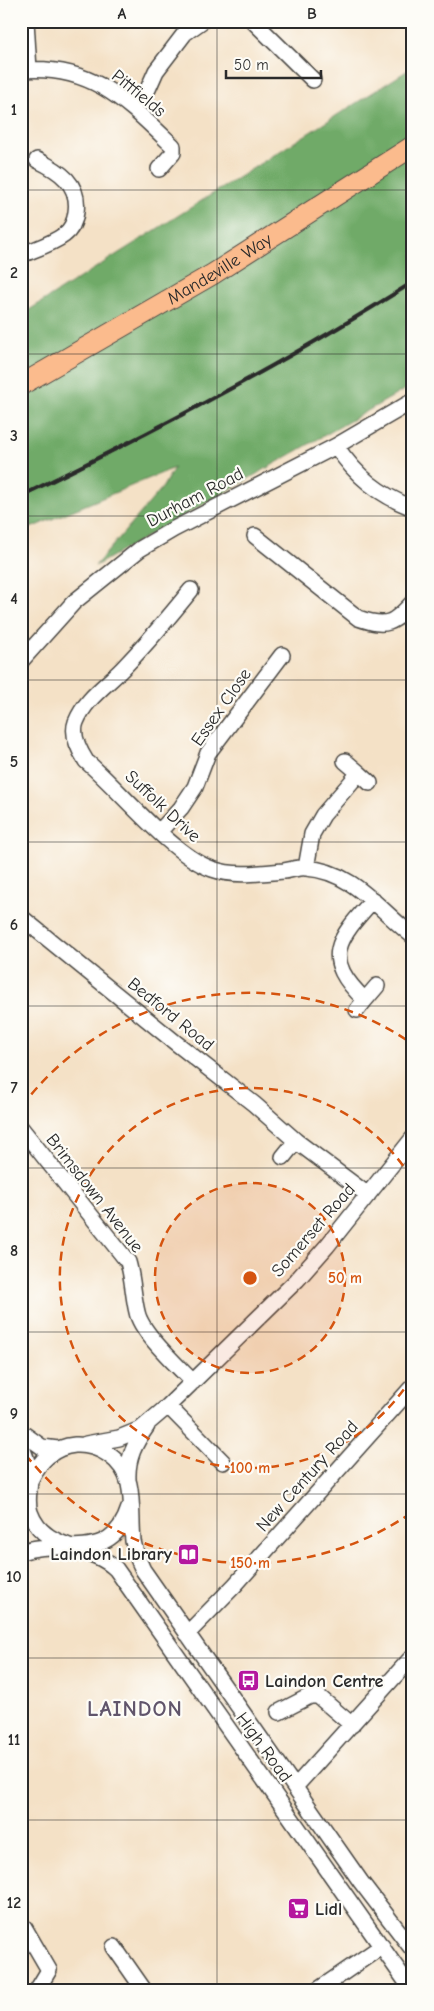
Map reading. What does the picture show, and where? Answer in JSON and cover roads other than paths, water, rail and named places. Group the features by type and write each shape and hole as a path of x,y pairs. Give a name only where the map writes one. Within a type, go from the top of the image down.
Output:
{"main road":[{"name":"Mandeville Way","path":"21,385 260,245 413,146"}],"street":[{"path":"25,70 26,21"},
{"path":"132,107 148,89 156,71 185,33 202,21"},
{"path":"252,21 313,80"},
{"name":"Pittfields","path":"25,70 59,71 93,81 110,89 173,146 173,153 159,169"},
{"path":"21,255 64,236 75,221 76,192 68,180 52,167 37,160"},
{"name":"Durham Road","path":"21,661 74,602 140,549 174,529 336,446 413,401"},
{"path":"336,446 360,477 378,492 413,508"},
{"path":"255,536 358,618 378,625 391,622 413,602"},
{"name":"Suffolk Drive","path":"191,590 144,647 120,672 90,698 75,724 78,747 86,762 159,832 188,856 212,869 237,874 306,868 343,878 373,900 413,936"},
{"name":"Essex Close","path":"159,832 181,808 195,787 208,753 282,655"},
{"path":"306,868 312,834 323,816 365,778 345,761"},
{"path":"373,900 340,942 337,958 342,975 361,1005 377,986"},
{"name":"Bedford Road","path":"21,917 254,1104 296,1141 368,1195"},
{"name":"Brimsdown Avenue","path":"21,1128 128,1262 137,1314 156,1344 193,1382"},
{"name":"Somerset Road","path":"83,1445 119,1438 149,1423 168,1406 297,1280 413,1138"},
{"path":"283,1157 296,1141"},
{"name":"New Century Road","path":"187,1634 235,1585 413,1386"},
{"path":"168,1406 222,1462"},
{"name":"Somerset Road","path":"129,1482 129,1461 133,1448 149,1423"},
{"path":"21,1432 42,1447 58,1449 83,1445 99,1449 111,1456 121,1467 129,1482"},
{"name":"High Road","path":"21,1444 30,1481"},
{"name":"High Road","path":"58,1449 42,1460 30,1481 27,1497 29,1510 38,1528 47,1537 100,1558 116,1569 412,1990"},
{"name":"High Road","path":"129,1482 133,1541 138,1560 148,1579 366,1890 413,1950"},
{"path":"21,1513 27,1497"},
{"name":"High Road","path":"70,1547 86,1548 107,1540 126,1517 130,1504"},
{"path":"21,1552 44,1548 70,1547"},
{"path":"295,1788 413,1656"},
{"path":"279,1712 287,1699 318,1696 352,1726"},
{"path":"24,1927 49,1970 37,1990"},
{"path":"318,1990 382,1946"},
{"path":"114,1947 144,1990"}],"railway":[{"path":"21,496 220,395 317,340 413,282"}],"place":[{"name":"Laindon Library","path":"188,1554"},
{"name":"Laindon Centre","path":"249,1681"},
{"name":"Lidl","path":"299,1909"}],"district":[{"name":"LAINDON","path":"135,1708"}]}
